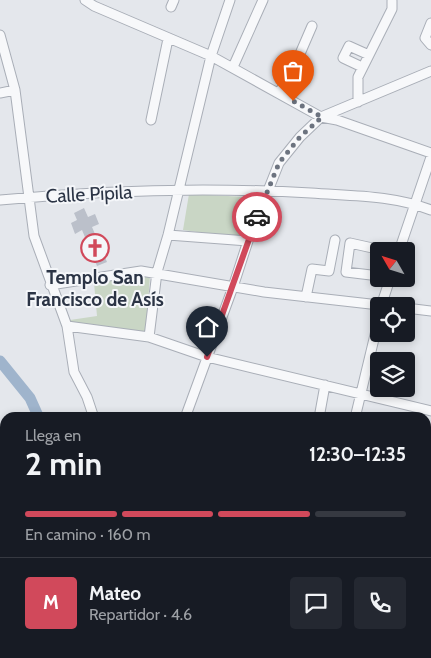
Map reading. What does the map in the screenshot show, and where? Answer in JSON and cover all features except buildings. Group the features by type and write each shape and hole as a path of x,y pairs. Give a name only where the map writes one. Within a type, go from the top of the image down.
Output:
{"street":[{"path":"85,0 94,6 168,39 212,56 322,117 337,120 431,155 402,242"},
{"path":"149,338 157,272 168,235 212,56 230,0"},
{"path":"233,67 263,0"},
{"path":"358,102 358,77 392,9 392,1"},
{"path":"431,23 425,38 431,45"},
{"path":"279,93 296,63 312,26"},
{"path":"0,35 15,90 34,236 50,285 67,326 74,372 87,397 92,412"},
{"path":"150,120 168,39"},
{"path":"362,67 343,58 349,46 369,55"},
{"path":"187,412 266,191 279,163 300,137 322,117 431,71"},
{"path":"0,93 15,90"},
{"name":"Calle Pípila","path":"0,200 178,189 266,191 392,198 414,203 431,210"},
{"path":"168,235 248,241"},
{"path":"306,297 312,269 330,270 335,240"},
{"path":"370,247 350,243 346,272 370,275"},
{"path":"330,265 347,266"},
{"path":"50,285 141,271 157,272 233,287 370,305"},
{"path":"415,309 431,311"},
{"path":"67,326 149,338 207,357 431,411"},
{"path":"356,412 373,342"},
{"path":"321,412 326,385"}],"green space":[{"path":"189,194 247,197 240,238 183,230"},
{"path":"139,273 150,275 146,332 73,323 70,320 97,316 94,283"}],"waterway":[{"path":"0,361 30,398 36,412"}],"way so far":[{"path":"257,217 279,163 300,137 322,117 293,101"}],"place":[{"name":"Templo San Francisco de Asís","path":"95,248"}],"route":[{"path":"207,357 257,217"}]}
